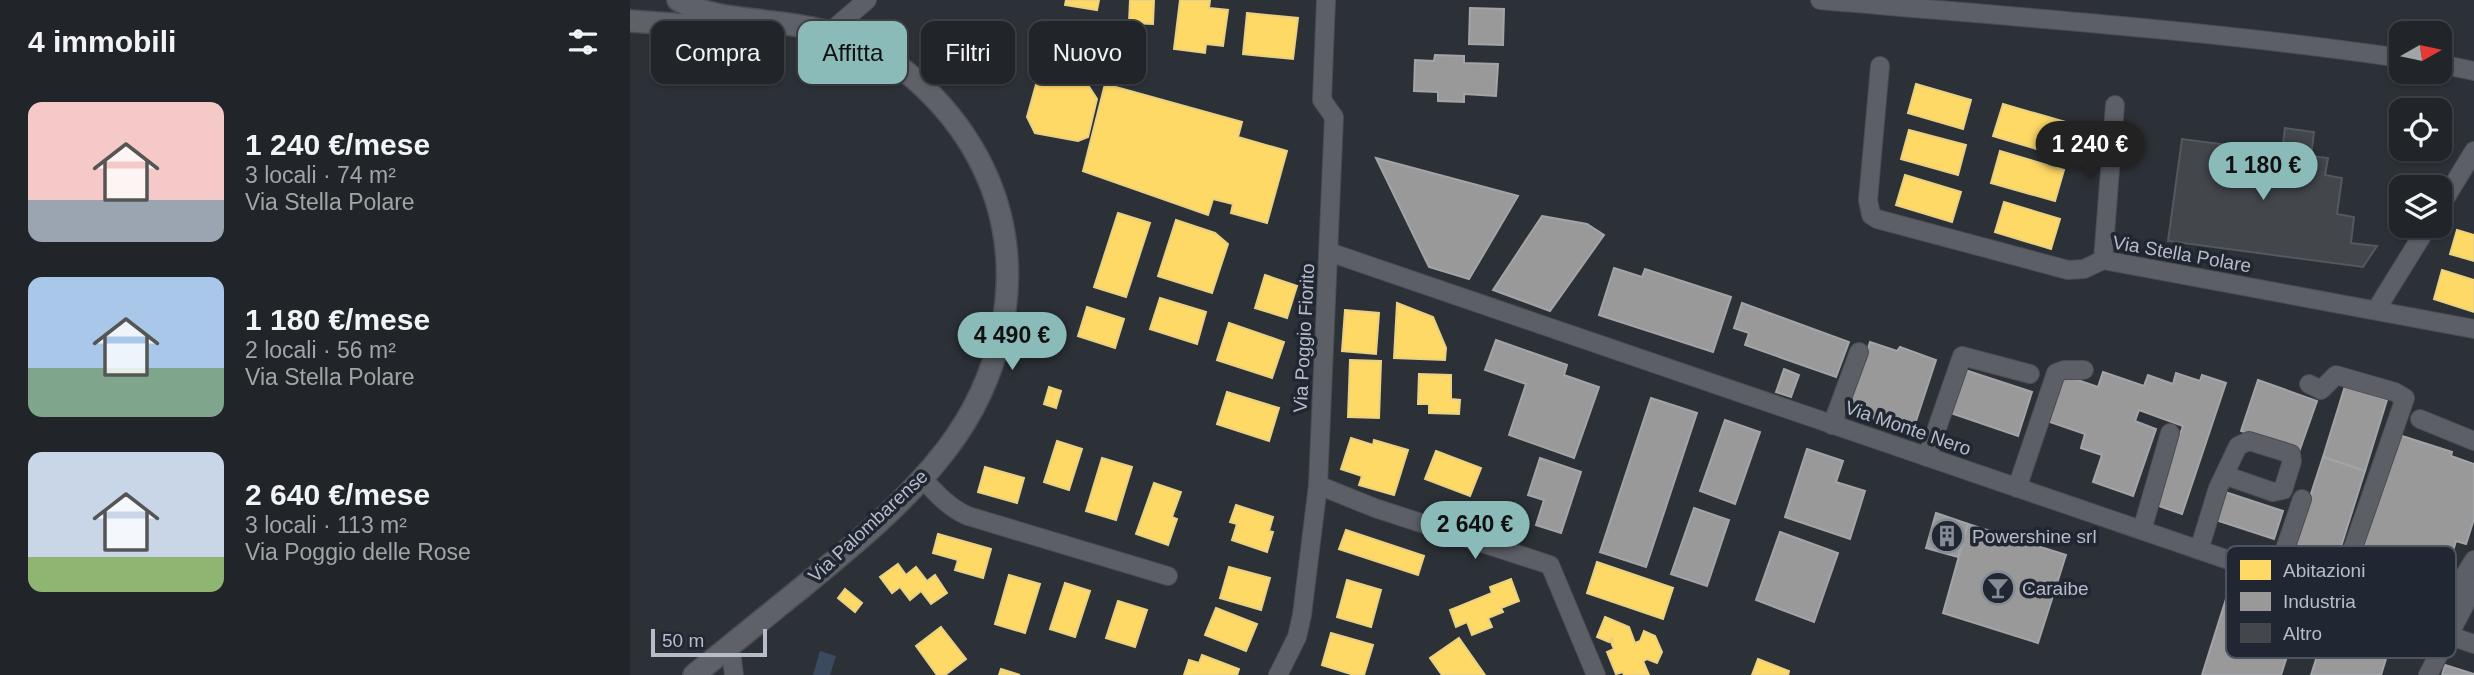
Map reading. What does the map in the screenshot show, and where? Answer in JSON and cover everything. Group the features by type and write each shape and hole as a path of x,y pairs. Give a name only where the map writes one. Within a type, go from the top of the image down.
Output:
{"main road":[{"name":"Via Palombarense","path":"678,0 716,15 764,21"},
{"path":"630,21 651,22"},
{"name":"Via Palombarense","path":"694,675 845,552 922,478 963,425 993,362 1003,324 1008,267 1006,237 990,183 979,159 951,117 935,97 907,74"}],"street":[{"path":"709,0 728,12 771,21"},
{"path":"843,21 867,0"},
{"name":"Via Poggio Fiorito","path":"1278,675 1297,637 1302,615 1318,485 1335,117 1322,100 1326,0"},
{"path":"1820,0 2168,29 2389,56"},
{"name":"Via Stella Polare","path":"1880,66 1868,200 1869,211 1873,217 2068,270 2084,269 2103,260 2474,329"},
{"path":"2452,66 2474,71"},
{"path":"2103,260 2115,105"},
{"path":"2452,187 2474,151"},
{"path":"2376,310 2421,238"},
{"name":"Via Monte Nero","path":"1329,252 2226,559"},
{"path":"1832,425 1859,352"},
{"path":"1927,457 1962,356 2030,374"},
{"path":"2017,488 2056,373 2064,370 2084,370"},
{"path":"2309,384 2321,390 2336,375 2395,392 2405,398 2354,546"},
{"path":"2420,419 2474,441"},
{"path":"2142,530 2170,433"},
{"path":"2199,550 2224,475"},
{"path":"922,478 943,500 968,516 1168,576"},
{"path":"1318,485 1376,508 1550,565 1596,675"},
{"path":"2286,546 2302,499"},
{"path":"2456,598 2474,560"},
{"path":"2456,611 2474,587"},
{"name":"Via Monte Nero","path":"2456,638 2474,644"},
{"path":"726,648 732,659 734,675"},
{"path":"2428,675 2433,658"}],"water":[{"path":"820,651 836,656 830,675 813,675"}],"building: Abitazioni":[{"path":"1066,0 1099,0 1097,10 1065,5"},
{"path":"1130,0 1154,0 1153,24 1146,24 1146,21 1129,21"},
{"path":"1180,0 1210,0 1209,8 1228,10 1223,46 1206,44 1205,53 1174,49"},
{"path":"1247,13 1298,18 1293,59 1243,54"},
{"path":"1036,84 1084,84 1088,85 1097,99 1088,137 1078,141 1035,133 1027,117"},
{"path":"1105,84 1242,122 1238,137 1287,151 1267,223 1231,213 1233,204 1213,199 1208,215 1083,171"},
{"path":"1916,84 1971,100 1963,129 1908,113"},
{"path":"2003,104 2069,123 2060,156 1993,136"},
{"path":"1909,130 1966,145 1958,175 1901,159"},
{"path":"2000,151 2064,170 2055,201 1991,183"},
{"path":"1905,175 1961,192 1952,222 1896,205"},
{"path":"2004,202 2060,219 2051,249 1995,232"},
{"path":"1118,213 1150,223 1126,297 1094,287"},
{"path":"1176,220 1215,233 1228,244 1212,293 1158,276"},
{"path":"2457,230 2474,235 2474,261 2450,254"},
{"path":"2442,270 2474,280 2474,312 2434,299"},
{"path":"1265,275 1297,286 1287,318 1255,308"},
{"path":"1160,298 1206,312 1197,344 1150,329"},
{"path":"1397,303 1433,317 1446,348 1445,360 1394,358"},
{"path":"1087,307 1124,319 1115,348 1078,336"},
{"path":"1345,310 1379,313 1376,354 1342,351"},
{"path":"1229,323 1284,342 1272,378 1217,360"},
{"path":"1350,360 1381,361 1379,418 1348,417"},
{"path":"1419,374 1451,375 1451,399 1460,400 1459,414 1429,413 1429,404 1418,404"},
{"path":"1049,387 1061,391 1056,408 1044,404"},
{"path":"1227,392 1279,408 1269,441 1217,424"},
{"path":"1351,438 1373,445 1374,440 1408,450 1394,495 1359,485 1362,476 1341,469"},
{"path":"1057,441 1082,449 1069,490 1044,482"},
{"path":"1436,451 1481,468 1470,496 1425,479"},
{"path":"1102,458 1132,467 1116,520 1086,511"},
{"path":"985,467 1024,478 1017,503 978,492"},
{"path":"1154,483 1181,492 1172,517 1177,519 1168,545 1136,534"},
{"path":"1236,505 1273,517 1269,531 1273,532 1267,552 1232,540 1237,524 1230,522"},
{"path":"1346,530 1424,556 1418,575 1339,549"},
{"path":"938,534 991,549 983,578 955,570 958,560 933,553"},
{"path":"1597,562 1673,588 1663,619 1587,593"},
{"path":"898,564 906,575 916,567 927,581 935,575 947,593 931,604 921,591 910,600 900,587 892,593 880,577"},
{"path":"1229,567 1270,578 1261,610 1220,598"},
{"path":"1009,575 1040,584 1025,633 995,624"},
{"path":"1511,579 1519,601 1501,608 1503,612 1488,618 1492,627 1472,635 1467,622 1456,627 1450,610 1492,593 1490,587"},
{"path":"1347,580 1381,590 1371,627 1337,617"},
{"path":"1065,583 1090,591 1075,637 1050,629"},
{"path":"845,589 862,603 855,612 838,598"},
{"path":"1118,601 1147,610 1135,647 1106,638"},
{"path":"1216,608 1257,624 1246,651 1205,635"},
{"path":"1605,617 1629,627 1635,643 1640,641 1644,631 1655,636 1662,652 1657,663 1647,659 1643,661 1649,675 1624,675 1623,672 1616,674 1607,652 1614,649 1611,642 1613,639 1609,642 1597,637"},
{"path":"941,627 966,659 945,675 937,675 916,646"},
{"path":"1331,633 1373,645 1364,675 1354,675 1322,665"},
{"path":"1459,638 1485,675 1442,675 1430,658"},
{"path":"1202,655 1239,669 1237,675 1184,675 1189,660 1199,663"},
{"path":"1758,659 1789,671 1788,675 1752,675"},
{"path":"1001,669 1020,675 999,675"}],"building: Industria":[{"path":"1470,8 1504,9 1503,45 1469,44"},
{"path":"1435,55 1464,56 1464,63 1498,64 1496,96 1464,94 1464,102 1438,101 1438,92 1414,91 1415,60 1434,61"},
{"path":"1376,158 1518,196 1469,279 1429,267"},
{"path":"1542,216 1587,224 1604,235 1550,311 1493,290"},
{"path":"1614,268 1642,277 1645,269 1731,297 1713,352 1599,315"},
{"path":"1742,303 1849,342 1836,377 1745,345 1749,333 1734,328"},
{"path":"1496,340 1567,365 1564,375 1599,387 1574,458 1509,435 1526,384 1485,370"},
{"path":"1870,342 1897,351 1900,347 1936,360 1912,433 1847,411"},
{"path":"1784,369 1799,375 1791,397 1776,392"},
{"path":"1962,369 2032,392 2018,436 1948,412"},
{"path":"2103,372 2144,386 2148,375 2173,384 2176,373 2200,381 2202,375 2226,383 2182,514 2156,505 2183,426 2139,410 2135,421 2156,429 2133,496 2093,482 2102,455 2081,448 2085,434 2044,420 2060,374 2098,387"},
{"path":"2258,380 2317,401 2299,452 2241,431"},
{"path":"2345,386 2387,400 2365,471 2323,457"},
{"path":"1651,398 1697,413 1646,567 1600,552"},
{"path":"1725,420 1760,432 1735,504 1700,491"},
{"path":"2399,435 2452,452 2451,456 2474,464 2474,519 2466,544 2456,541 2455,546 2364,546"},
{"path":"1807,449 1843,461 1836,482 1865,491 1850,539 1785,517"},
{"path":"2323,457 2365,471 2341,546 2294,546"},
{"path":"1540,458 1581,472 1561,533 1536,525 1544,500 1528,495"},
{"path":"2222,491 2283,511 2274,539 2213,519"},
{"path":"1694,508 1729,520 1707,586 1671,574"},
{"name":"Powershine srl","path":"1936,513 1968,524 1958,557 1926,548"},
{"path":"1968,524 2066,555 2038,643 1943,613"},
{"path":"1780,532 1838,553 1814,622 1756,600"},
{"path":"2226,599 2226,658 2286,658 2281,675 2202,675"},
{"path":"2316,658 2386,658 2381,675 2311,675"},
{"path":"2445,665 2474,674 2474,675 2442,675"}],"building: Altro":[{"path":"2285,128 2314,132 2311,156 2328,158 2325,175 2342,178 2337,214 2354,217 2351,243 2377,246 2363,267 2168,241 2182,139 2282,152"}],"place":[{"name":"Powershine srl","path":"1947,536"},
{"name":"Caraibe","path":"1998,588"}]}
